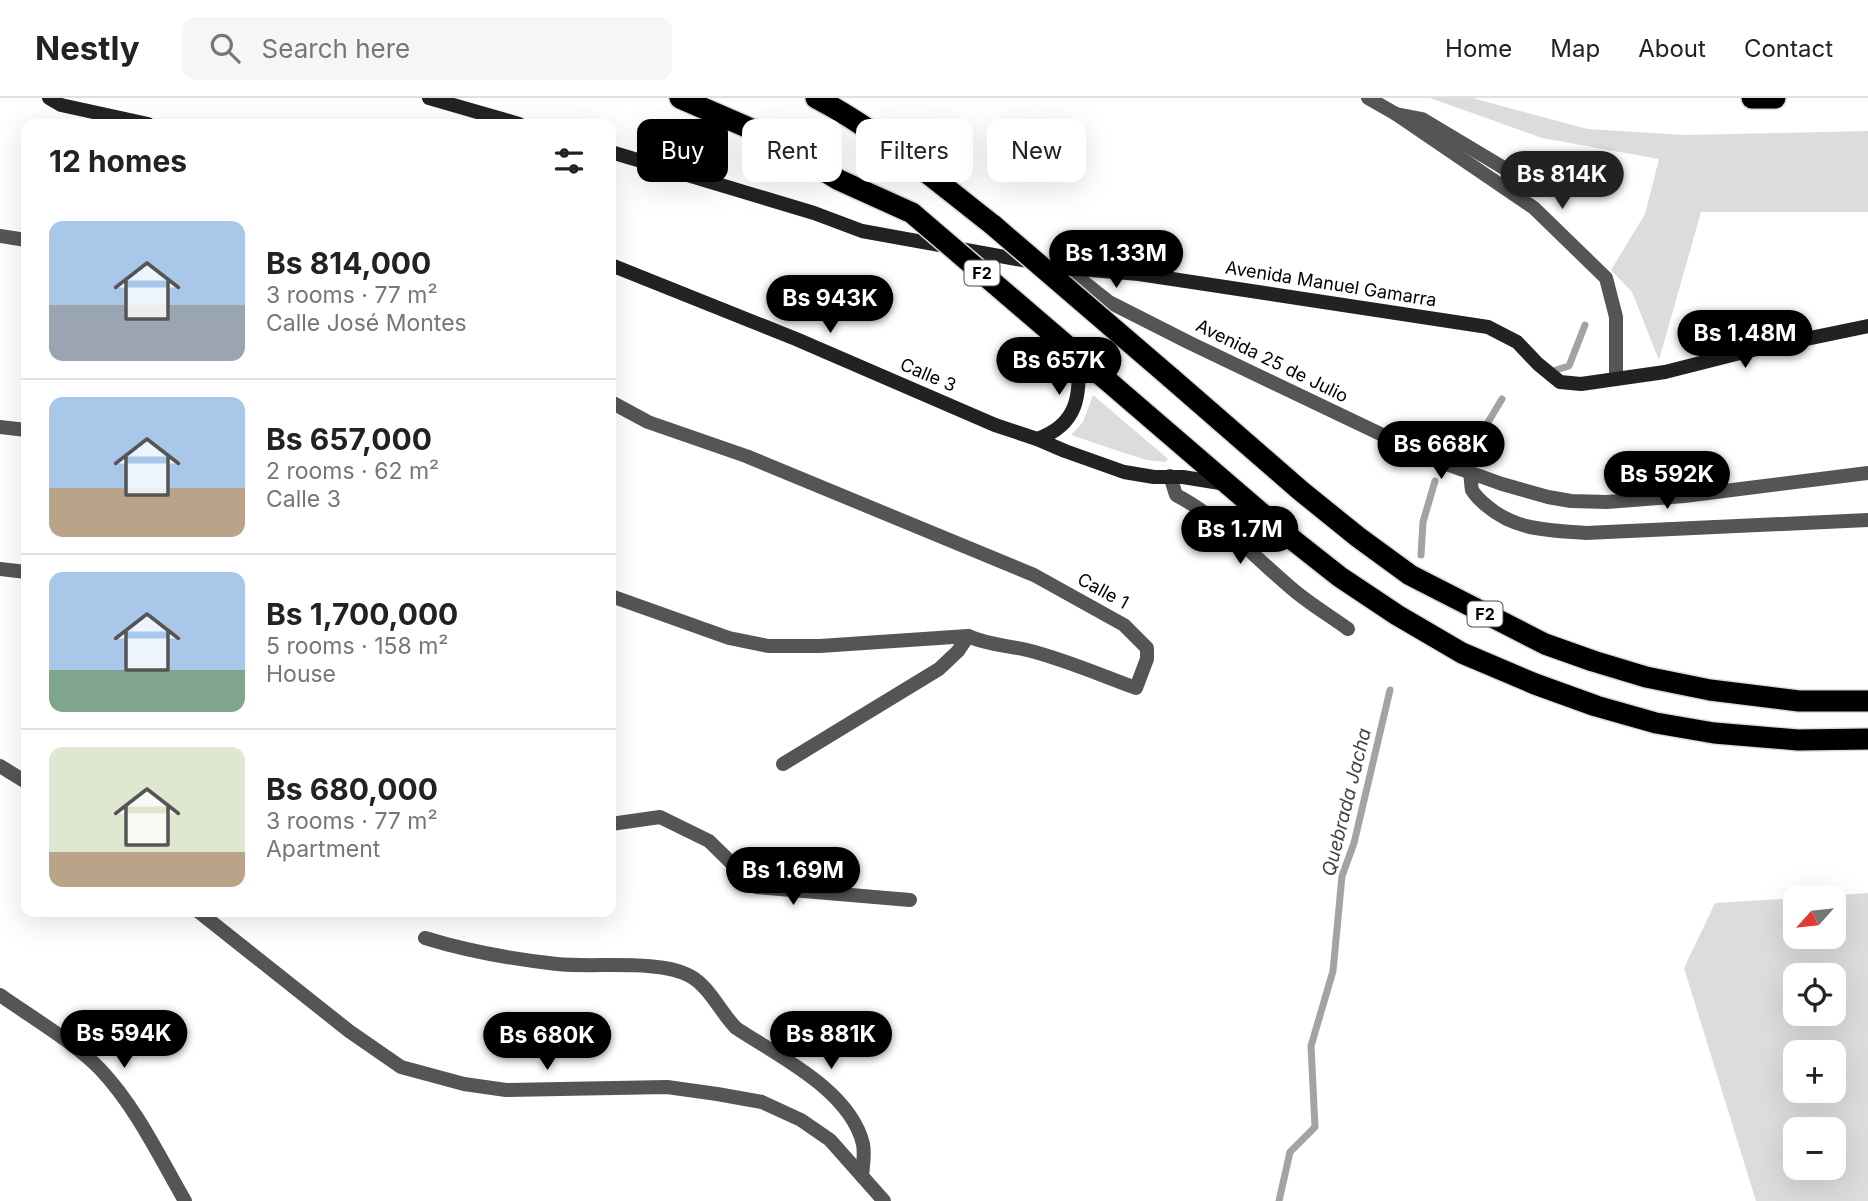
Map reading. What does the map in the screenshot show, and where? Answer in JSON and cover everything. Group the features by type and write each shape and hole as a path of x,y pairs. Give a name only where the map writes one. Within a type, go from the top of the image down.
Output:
{"highway":[{"name":"F2","path":"680,98 763,134 839,180 912,213 1228,485 1340,577 1397,615 1462,653 1535,684 1596,706 1656,723 1714,733 1798,740 1868,739"},
{"name":"F2","path":"816,98 894,149 993,225 1301,491 1410,575 1545,644 1646,677 1710,690 1799,701 1868,701"},
{"path":"1752,98 1775,98"}],"main road":[{"path":"49,98 61,105 125,119"},
{"path":"429,98 502,119"},
{"name":"Avenida Manuel Gamarra","path":"616,154 814,213 862,231 1066,268 1139,274 1488,327 1517,342 1560,382 1581,384 1665,372 1748,351 1868,326"},
{"name":"Calle 3","path":"616,267 796,339 995,425 1124,472 1228,485"},
{"path":"1037,439 1050,434 1069,416 1080,384 1078,356"}],"street":[{"path":"1368,98 1396,114 1534,208 1606,278 1616,317 1616,378"},
{"path":"1396,114 1422,119 1520,177"},
{"path":"0,236 21,239"},
{"name":"Avenida 25 de Julio","path":"1066,268 1109,302 1190,344 1435,460 1548,497 1607,502 1684,496 1868,473"},
{"name":"Calle 1","path":"616,405 648,422 746,456 1034,575 1124,625 1147,648 1147,659 1136,688 1058,659 1026,650 983,643 968,636 820,646 768,646 729,638 616,598"},
{"path":"0,427 21,429"},
{"path":"1470,473 1473,490 1483,504 1500,517 1520,526 1551,530 1586,533 1868,520"},
{"path":"1170,476 1176,495 1221,524 1292,589 1348,628"},
{"path":"0,569 21,571"},
{"path":"783,764 939,669 958,651 968,636"},
{"path":"0,766 21,779"},
{"path":"616,823 660,817 709,841 756,887 910,900"},
{"path":"205,917 349,1031 401,1067 464,1084 506,1090 667,1087 762,1102 801,1120 830,1140 884,1201"},
{"path":"425,938 460,949 558,964 646,967 677,970 693,977 736,1028 807,1074 844,1108 863,1143 862,1176"},
{"path":"0,995 98,1067 121,1093 185,1201"}],"shaded area":[{"path":"1430,98 1472,98 1588,129 1685,135 1868,131 1868,212 1701,212 1659,360 1632,292 1611,270 1645,214 1659,159 1542,138"},
{"path":"1093,395 1168,459 1165,462 1147,460 1071,435 1083,422"},
{"path":"1868,893 1868,1201 1756,1201 1684,968 1715,903 1783,899 1783,949 1846,949 1846,895"}],"waterway":[{"name":"Quebrada Jacha","path":"1556,370 1569,366 1585,325"},
{"name":"Quebrada Jacha","path":"1473,447 1502,399"},
{"name":"Quebrada Jacha","path":"1421,555 1423,522 1435,481"},
{"name":"Quebrada Jacha","path":"1279,1201 1290,1152 1315,1127 1311,1046 1333,971 1342,876 1354,843 1390,690"}]}
